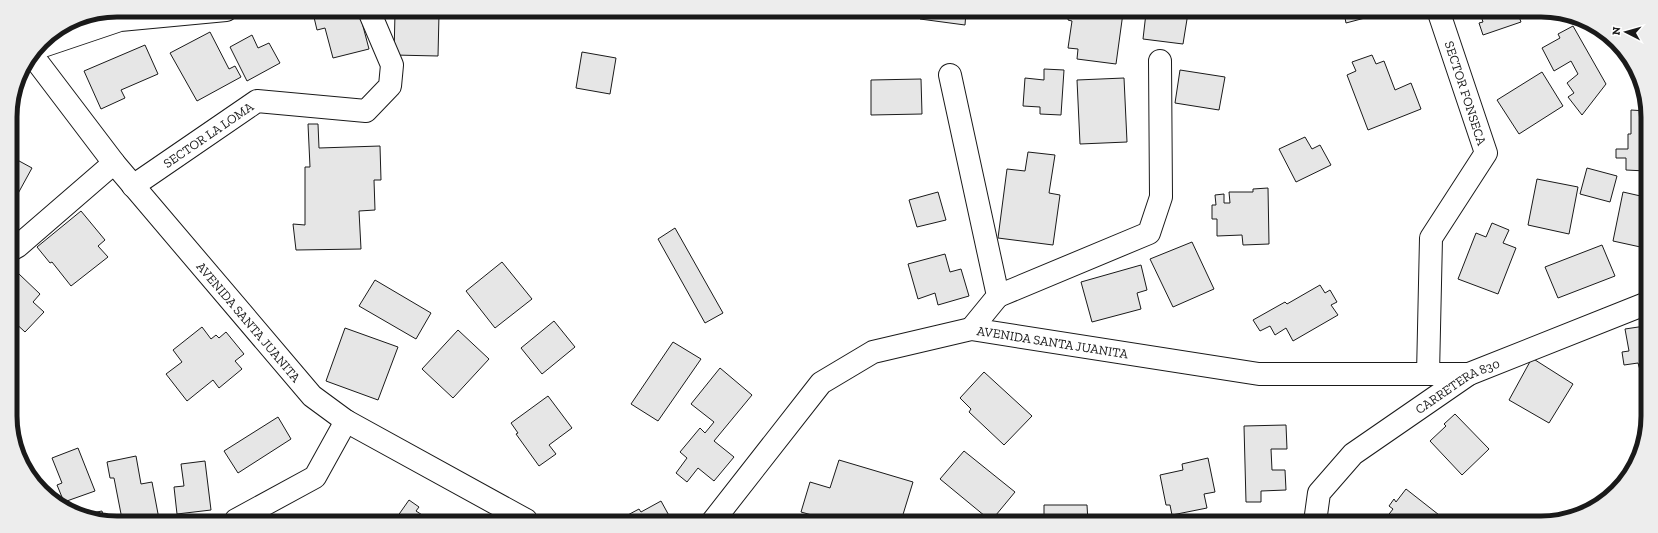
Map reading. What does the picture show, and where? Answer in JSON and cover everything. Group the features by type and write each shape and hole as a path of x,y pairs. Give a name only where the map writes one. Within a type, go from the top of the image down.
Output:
{"street":[{"path":"49,44 120,20 152,17"},
{"name":"SECTOR LA LOMA","path":"133,186 258,101 366,111 390,86 392,65 372,17"},
{"name":"SECTOR FONSECA","path":"1428,374 1431,238 1486,153 1440,17"},
{"name":"AVENIDA SANTA JUANITA","path":"35,60 114,163 312,396 346,420 519,516"},
{"path":"971,329 998,296 1149,233 1161,197 1160,61"},
{"path":"950,75 998,296"},
{"path":"17,247 114,163"},
{"name":"CARRETERA 830","path":"1317,516 1319,493 1353,454 1469,374 1641,306"},
{"name":"AVENIDA SANTA JUANITA","path":"717,516 821,383 873,352 971,329 1259,374 1469,374"},
{"path":"243,516 315,477 346,420"}],"building":[{"path":"314,17 361,17 369,49 333,58 325,28 317,30"},
{"path":"395,17 439,17 438,56 394,55"},
{"path":"920,17 966,17 965,25 920,19"},
{"path":"1068,17 1122,17 1116,64 1077,59 1078,49 1068,48 1072,21 1068,20"},
{"path":"1146,17 1187,17 1183,44 1143,39"},
{"path":"1345,17 1369,17 1346,23"},
{"path":"1481,17 1519,17 1521,22 1483,35 1479,23 1483,22"},
{"path":"1573,26 1606,84 1582,115 1568,97 1574,93 1567,83 1578,74 1571,61 1554,71 1542,48 1560,38 1558,34"},
{"path":"210,32 229,69 235,66 241,77 197,101 170,53"},
{"path":"252,35 258,48 269,43 280,63 247,81 230,47"},
{"path":"145,45 158,74 121,90 125,98 101,109 84,71"},
{"path":"582,52 616,58 610,94 576,88"},
{"path":"1372,55 1376,64 1384,61 1395,90 1411,83 1421,109 1368,130 1347,75 1356,71 1352,62"},
{"path":"1044,69 1064,70 1061,115 1040,114 1040,107 1023,106 1025,78 1044,80"},
{"path":"1180,70 1225,77 1219,110 1175,103"},
{"path":"1542,72 1563,106 1519,134 1497,100"},
{"path":"1124,78 1127,142 1080,144 1077,80"},
{"path":"921,79 922,114 871,115 871,80"},
{"path":"1631,110 1641,111 1641,171 1626,170 1626,158 1616,158 1616,149 1628,149 1628,134 1631,134"},
{"path":"308,124 318,124 319,148 380,146 381,180 374,180 375,210 359,211 361,249 296,250 293,224 305,225 305,167 310,167"},
{"path":"1305,137 1312,149 1320,145 1331,165 1296,182 1279,149"},
{"path":"1028,152 1055,155 1049,193 1060,195 1053,245 998,238 1007,169 1025,171"},
{"path":"17,160 32,168 17,195"},
{"path":"1587,168 1617,176 1610,202 1580,194"},
{"path":"1537,179 1578,187 1569,234 1528,225"},
{"path":"1268,188 1269,244 1243,245 1242,235 1217,236 1217,219 1212,219 1212,205 1216,205 1215,195 1224,194 1224,203 1230,203 1229,192 1253,192 1253,189"},
{"path":"938,192 946,220 917,227 909,200"},
{"path":"1623,192 1641,196 1641,247 1613,241"},
{"path":"81,211 105,240 98,246 108,257 71,286 52,262 50,263 37,247"},
{"path":"1492,223 1509,230 1503,243 1516,248 1498,294 1458,279 1476,233 1486,237"},
{"path":"675,228 723,313 705,323 658,239"},
{"path":"1192,242 1214,289 1173,307 1150,259"},
{"path":"1602,245 1615,276 1558,298 1545,267"},
{"path":"945,254 950,272 961,269 969,296 938,305 935,293 918,299 908,264"},
{"path":"502,262 532,299 495,328 466,291"},
{"path":"1141,265 1147,290 1137,293 1141,309 1092,322 1081,282"},
{"path":"19,274 40,294 33,302 44,312 25,332 17,325 17,276"},
{"path":"375,280 431,313 416,339 359,306"},
{"path":"1320,285 1325,293 1330,290 1337,302 1331,305 1338,315 1293,341 1286,328 1275,335 1270,326 1260,331 1253,320 1285,302 1287,304"},
{"path":"554,321 575,347 542,374 521,348"},
{"path":"202,327 211,339 216,335 219,338 226,332 244,354 235,361 242,369 219,388 213,380 187,401 166,374 182,362 173,350"},
{"path":"1641,327 1641,370 1638,363 1624,365 1622,352 1629,351 1625,329"},
{"path":"345,328 398,347 378,400 326,381"},
{"path":"458,330 489,359 453,398 422,369"},
{"path":"673,342 701,359 658,421 631,404"},
{"path":"1532,358 1573,384 1549,423 1509,400"},
{"path":"720,368 752,395 714,441 734,457 714,481 698,468 687,482 676,473 687,458 680,452 700,428 705,433 714,422 691,404"},
{"path":"984,372 1032,416 1004,445 969,412 971,409 960,398"},
{"path":"548,396 572,428 549,445 556,454 539,466 516,434 518,433 511,423"},
{"path":"1455,414 1489,449 1462,475 1430,441 1446,426 1444,424"},
{"path":"278,417 291,439 238,473 224,451"},
{"path":"1286,425 1287,449 1271,449 1272,470 1285,470 1286,490 1261,491 1261,502 1246,502 1244,426"},
{"path":"78,448 95,491 65,502 63,500 57,485 62,483 52,458"},
{"path":"964,451 1015,492 995,516 985,516 940,479"},
{"path":"136,456 141,484 152,482 158,516 121,516 114,478 110,478 107,462"},
{"path":"1208,458 1215,492 1204,494 1207,508 1172,515 1170,505 1166,505 1160,475 1183,470 1182,464"},
{"path":"839,460 913,482 903,516 815,516 801,512 810,482 830,488"},
{"path":"205,461 211,510 177,514 174,487 184,486 181,464"},
{"path":"1406,489 1440,516 1388,516 1393,509 1389,506 1394,499 1396,502"},
{"path":"409,500 419,507 416,511 424,516 398,516"},
{"path":"661,501 669,516 626,516 639,509 641,512"},
{"path":"1044,505 1087,505 1088,516 1044,516"},
{"path":"102,511 103,515 91,513"}]}
